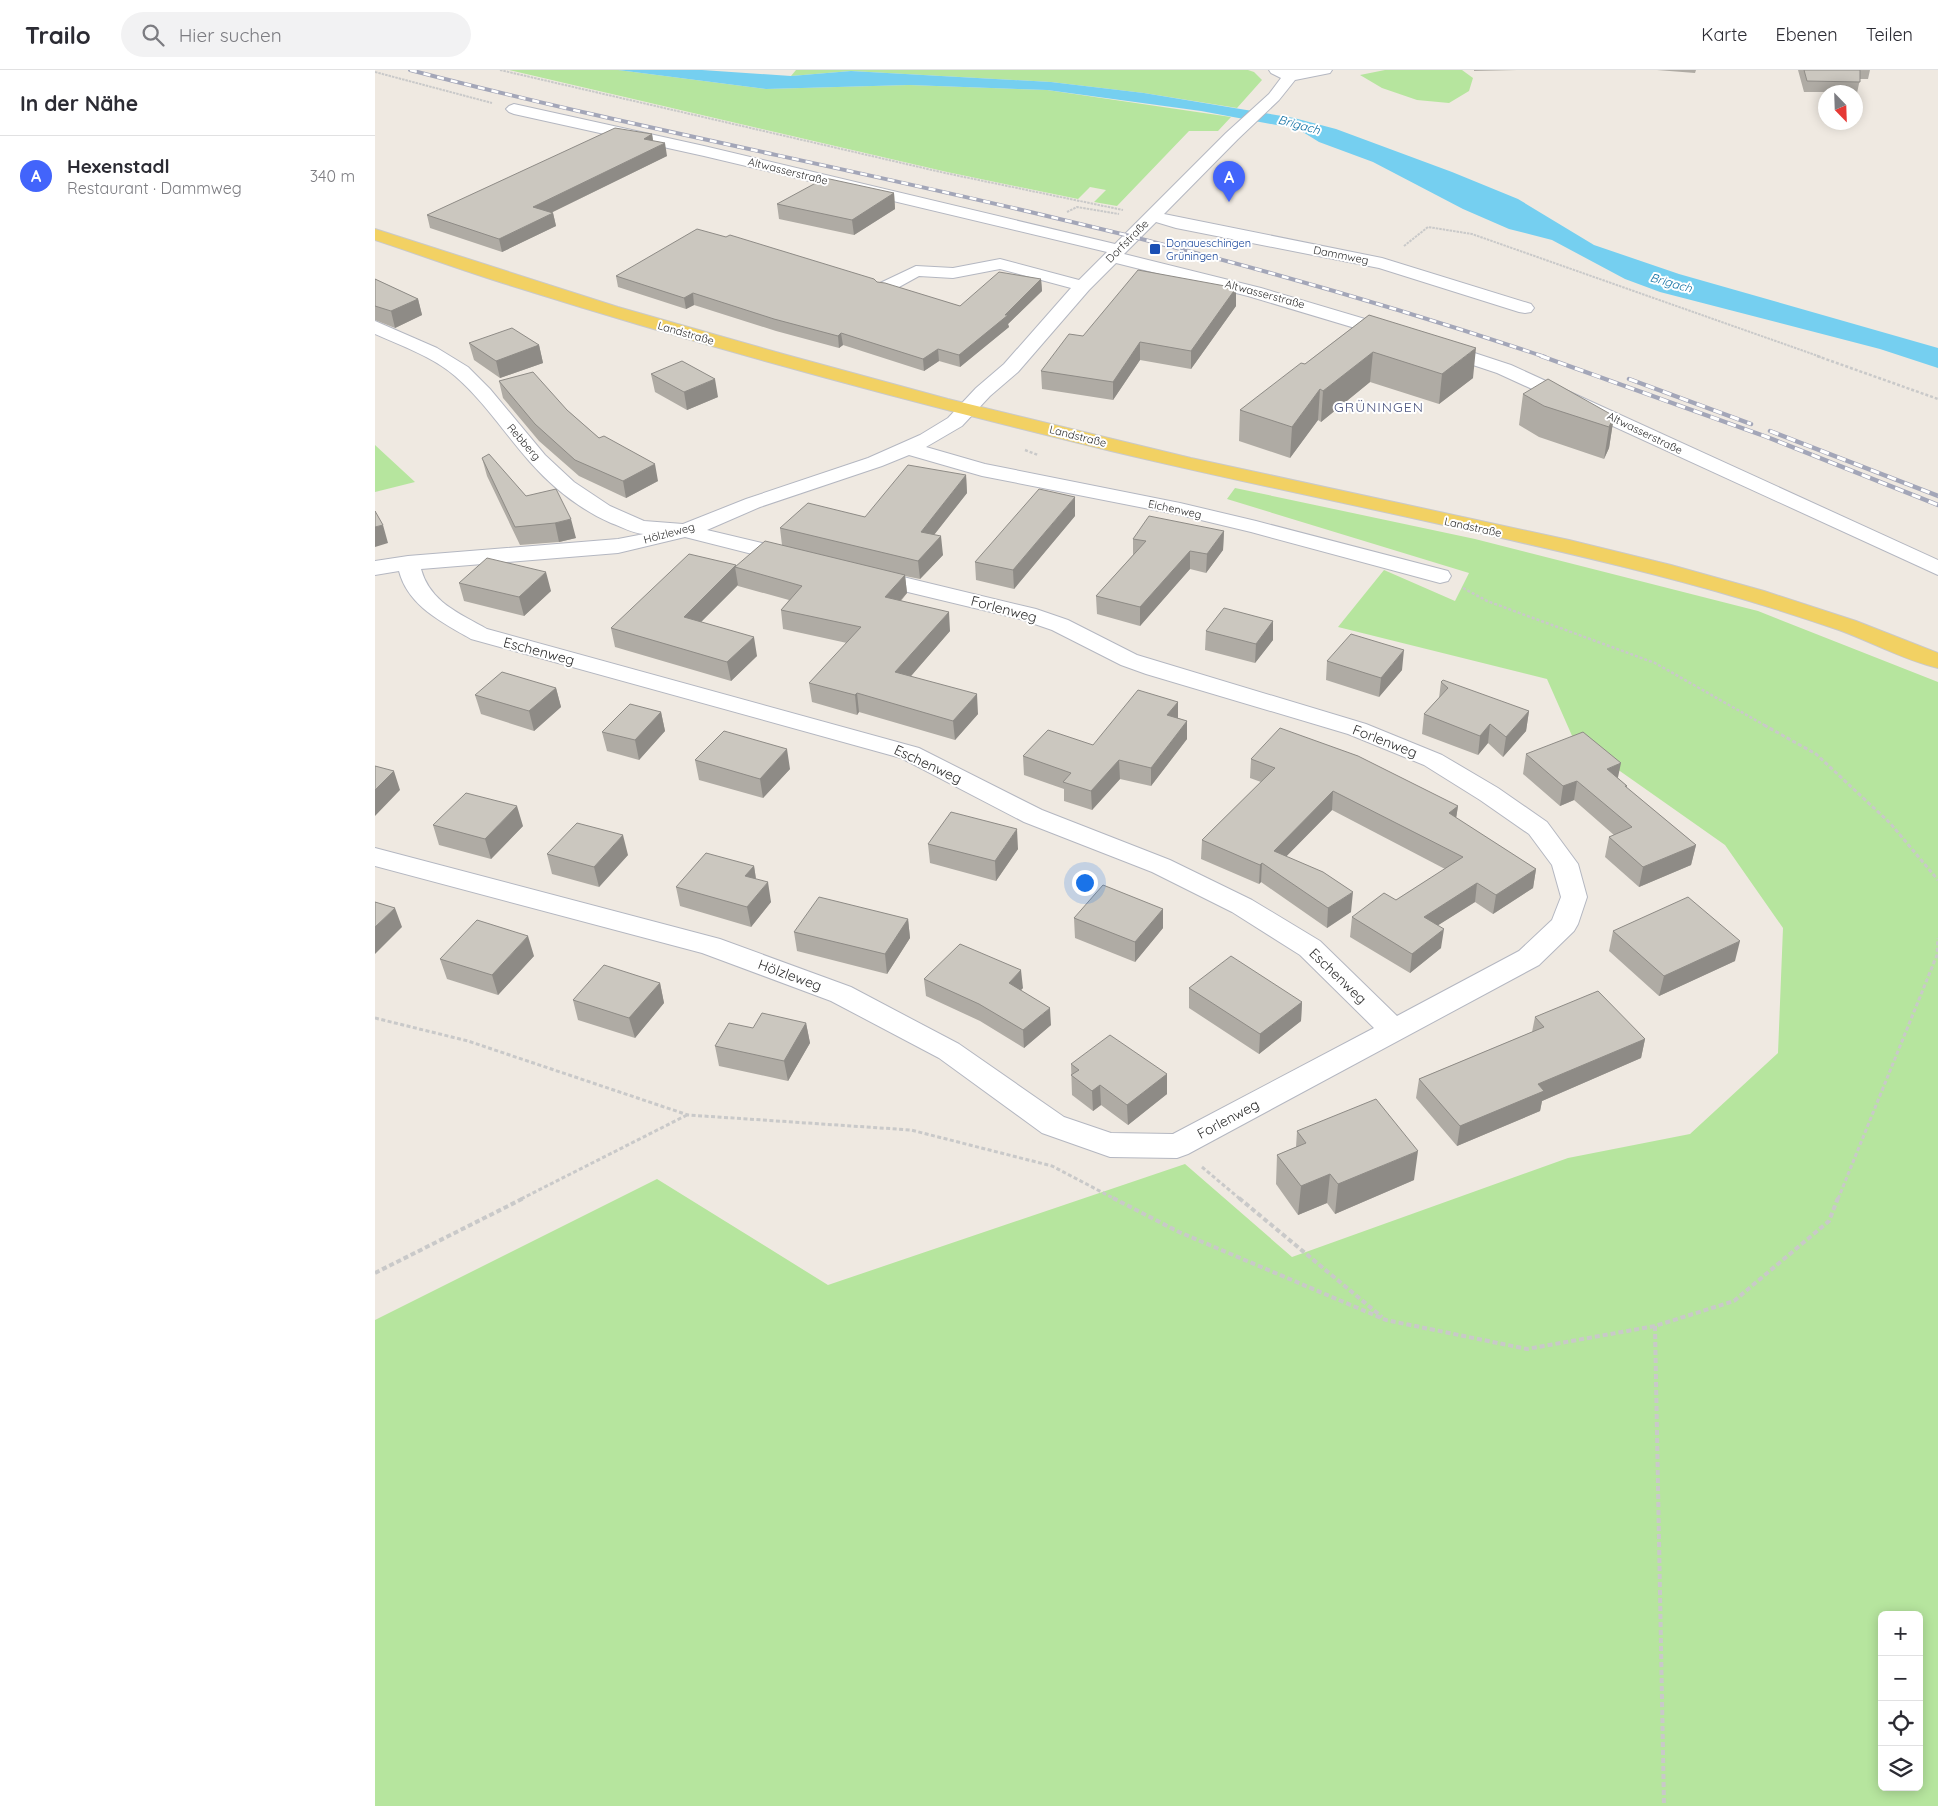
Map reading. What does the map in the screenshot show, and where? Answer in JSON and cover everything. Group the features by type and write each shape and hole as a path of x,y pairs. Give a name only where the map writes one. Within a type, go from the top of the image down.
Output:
{"main road":[{"name":"Landstraße","path":"375,234 527,285 693,335 967,409 1200,466 1645,566 1789,605 1890,641 1938,661"}],"street":[{"path":"1283,73 1325,70"},
{"name":"Dorfstraße","path":"967,409 1011,368 1083,286 1232,136 1274,97 1283,73"},
{"name":"Altwasserstraße","path":"515,109 704,151 1115,254 1306,305 1504,368 1938,568"},
{"name":"Dammweg","path":"1153,216 1176,223 1382,264 1525,308"},
{"path":"884,288 916,271 953,273 1000,264 1083,286"},
{"name":"Rebberg","path":"375,327 430,352 461,371 538,459 567,486 602,511 640,527 685,531"},
{"name":"Hölzleweg","path":"375,568 408,563 618,546 685,531 753,502 875,462 908,448 955,422 967,409"},
{"name":"Eichenweg","path":"908,448 982,470 1067,485 1237,522 1440,576"},
{"path":"685,531 819,563"},
{"name":"Eschenweg","path":"408,563 415,585 436,609 479,634 910,753 1033,816 1161,866 1243,906 1310,948 1394,1030"},
{"name":"Forlenweg","path":"848,570 1036,617 1060,625 1129,660 1154,670 1357,729 1433,760 1489,794 1538,828 1565,864 1573,897 1564,924 1529,958 1177,1146"},
{"name":"Hölzleweg","path":"375,857 719,949 841,994 949,1051 1053,1125 1110,1145 1177,1146"}],"path":[{"path":"500,70 945,173 1126,211"},
{"path":"375,72 515,109"},
{"path":"1067,212 1077,208 1109,214 1122,214"},
{"path":"1382,264 1428,227 1472,234 1938,399"},
{"path":"1024,450 1042,456"},
{"path":"1440,576 1487,601 1655,663 1816,754 1890,823 1938,880"},
{"path":"375,1018 468,1042 688,1115 911,1130 1052,1166 1179,1232 1386,1320 1527,1349 1655,1326 1734,1301 1829,1221 1937,955 1938,938"},
{"path":"375,1273 688,1115"},
{"path":"1177,1146 1386,1320"},
{"path":"1655,1326 1663,1806"}],"green space":[{"path":"509,70 618,70 766,89 909,85 1047,90 1231,117 1218,131 1189,131 1117,206 1094,202 1106,190 1090,187 1078,199 947,172"},
{"path":"796,70 1248,70 1254,72 1262,80 1237,108 1144,93 1051,82 851,71 791,76"},
{"path":"1385,70 1462,70 1473,78 1469,91 1449,103 1417,100 1382,88 1360,75"},
{"path":"375,445 415,482 375,492"},
{"path":"1235,488 1475,539 1758,611 1938,682 1938,1806 375,1806 375,1320 657,1179 828,1285 1185,1164 1292,1257 1568,1158 1690,1134 1778,1053 1783,928 1725,845 1573,738 1547,679 1338,627 1384,570 1455,601 1469,573 1227,499"}],"water":[{"name":"Brigach","path":"618,70 702,70 791,76 851,71 1051,82 1144,93 1294,118 1336,129 1452,172 1518,199 1594,245 1679,274 1938,348 1938,368 1880,349 1660,292 1625,279 1552,240 1509,229 1463,209 1373,162 1319,142 1298,129 1201,111 1047,90 909,85 766,89"}],"building":[{"path":"1804,70 1860,70 1860,82 1807,81"},
{"path":"615,128 652,134 644,139 665,143 533,207 553,213 499,239 427,215"},
{"path":"825,178 894,193 852,220 777,204"},
{"path":"697,229 726,237 730,235 874,279 877,282 960,306 999,272 1041,279 1005,315 1008,315 959,355 938,349 923,359 841,333 838,336 774,319 693,293 684,298 616,276"},
{"path":"1138,270 1236,288 1191,351 1140,342 1113,382 1041,371 1069,334 1083,336"},
{"path":"375,279 418,299 391,311 375,306"},
{"path":"1369,315 1476,348 1442,374 1373,352 1323,391 1320,389 1292,427 1240,410 1301,363 1305,364"},
{"path":"512,328 539,345 496,361 469,343"},
{"path":"682,361 715,379 684,392 651,374"},
{"path":"533,372 567,410 599,438 604,436 655,464 623,481 575,460 535,424 499,381"},
{"path":"1548,379 1614,416 1609,427 1544,406 1523,394"},
{"path":"489,454 526,496 556,489 571,519 555,523 515,527 482,458"},
{"path":"908,465 966,475 921,532 941,536 918,561 780,528 808,503 865,517"},
{"path":"1039,489 1075,497 1013,570 975,562"},
{"path":"375,511 383,525 375,527"},
{"path":"1149,516 1224,531 1207,554 1190,551 1140,607 1096,596 1146,541 1133,539"},
{"path":"765,541 905,575 885,597 949,612 895,672 977,694 953,721 857,693 855,695 809,683 861,627 781,610 802,586 735,567"},
{"path":"689,554 736,565 684,617 754,637 727,662 611,628"},
{"path":"487,558 546,572 519,597 459,583"},
{"path":"1224,608 1273,621 1256,644 1206,631"},
{"path":"1351,634 1404,650 1381,678 1327,661"},
{"path":"502,672 556,688 529,711 475,695"},
{"path":"1443,680 1529,711 1506,737 1490,724 1480,736 1424,714 1448,688 1441,682"},
{"path":"1138,690 1178,702 1167,715 1187,721 1151,768 1119,760 1091,791 1063,782 1071,773 1023,756 1048,730 1093,745"},
{"path":"630,704 661,712 635,740 602,732"},
{"path":"1280,728 1358,756 1458,806 1449,813 1536,869 1496,895 1477,883 1424,917 1444,929 1412,954 1352,917 1384,893 1396,900 1463,857 1333,791 1274,851 1323,872 1353,892 1328,908 1262,863 1260,865 1202,840 1275,768 1251,759"},
{"path":"724,731 787,749 760,779 695,760"},
{"path":"1583,732 1621,763 1607,769 1696,845 1643,867 1609,837 1632,827 1577,781 1563,786 1526,754"},
{"path":"375,766 394,771 375,790"},
{"path":"466,793 517,806 485,839 433,825"},
{"path":"951,812 1017,829 995,861 928,844"},
{"path":"577,823 623,835 594,867 547,854"},
{"path":"706,853 754,866 745,876 768,882 747,907 676,887"},
{"path":"1103,885 1163,909 1135,942 1074,918"},
{"path":"819,897 908,919 885,954 794,932"},
{"path":"1688,897 1740,941 1664,976 1613,931"},
{"path":"375,902 395,908 375,927"},
{"path":"477,920 528,936 492,975 440,959"},
{"path":"960,944 1021,970 1009,983 1050,1008 1023,1030 979,1004 924,979"},
{"path":"1231,956 1302,1002 1260,1034 1189,988"},
{"path":"604,965 660,983 629,1018 573,1000"},
{"path":"1598,991 1645,1039 1538,1084 1544,1091 1460,1126 1419,1079 1544,1027 1535,1017"},
{"path":"762,1013 806,1023 784,1061 715,1046 729,1023 753,1028"},
{"path":"1110,1035 1167,1074 1127,1105 1100,1085 1092,1091 1071,1075 1079,1070 1071,1064"},
{"path":"1376,1099 1418,1151 1338,1184 1330,1174 1301,1186 1277,1155 1306,1143 1297,1131"}],"railway":[{"path":"410,70 569,109 967,197 1110,231 1297,280 1545,357"},
{"path":"1541,356 1767,437 1938,505"},
{"path":"1629,379 1751,424"},
{"path":"1770,431 1938,496"}],"place":[{"name":"Hexenstadl","path":"1229,202"},
{"name":"Donaueschingen Grüningen","path":"1155,249"}],"district":[{"name":"GRÜNINGEN","path":"1379,407"}]}
